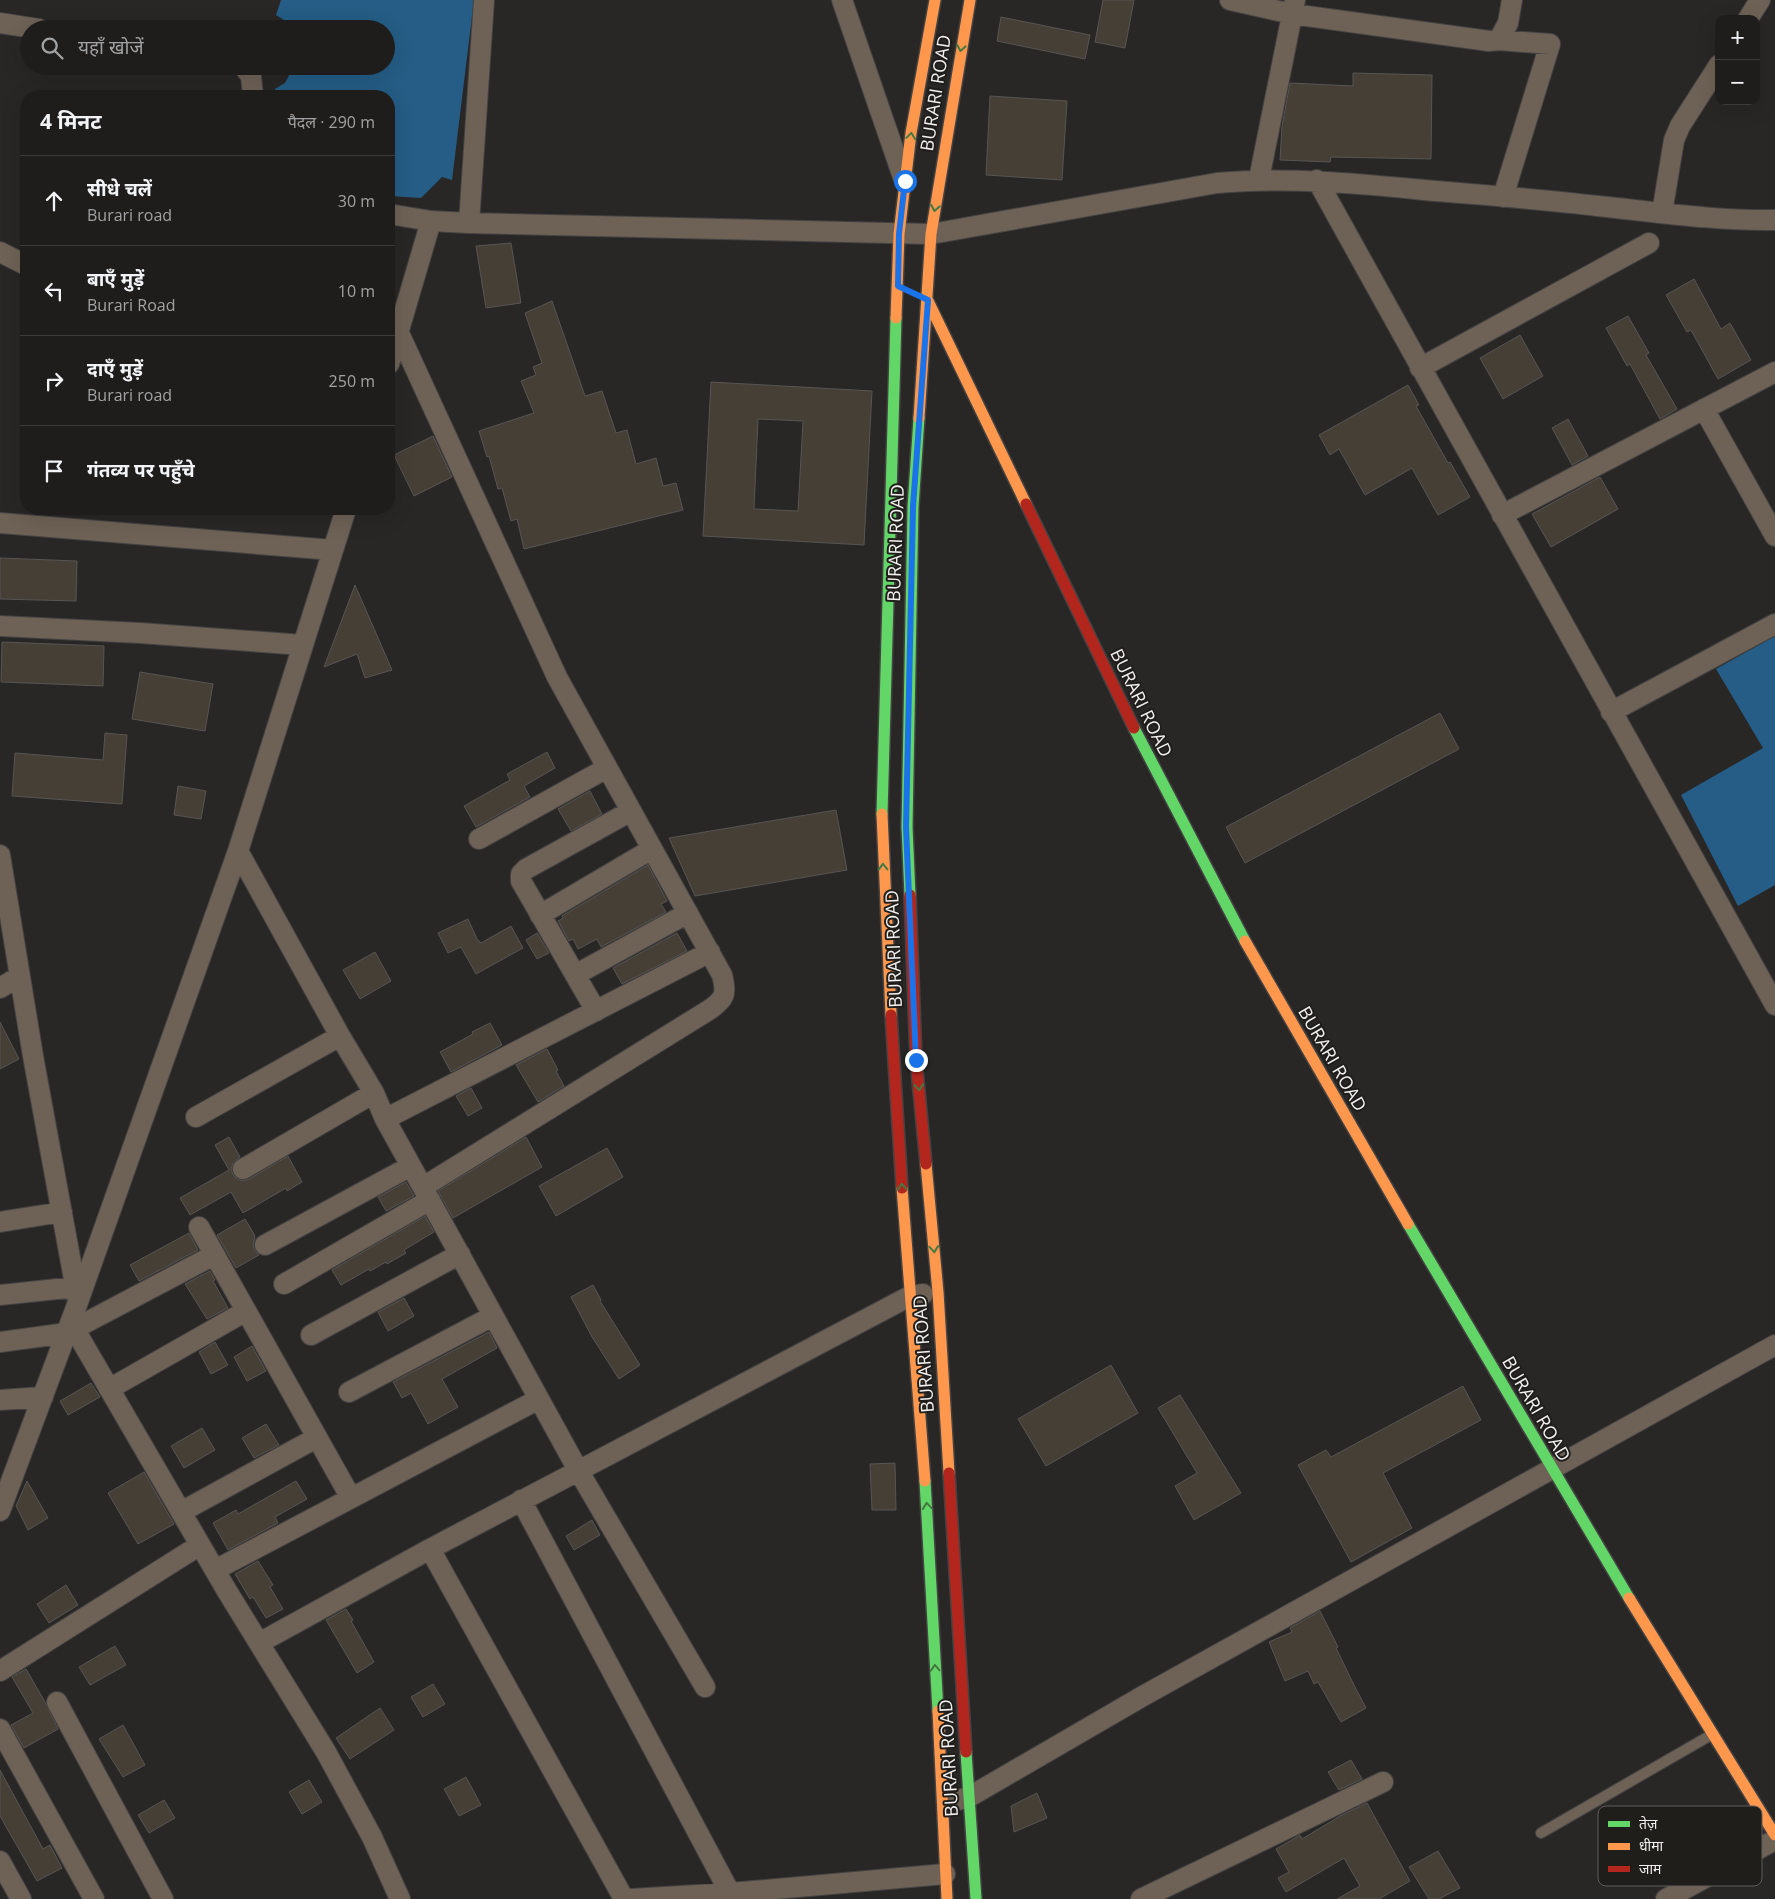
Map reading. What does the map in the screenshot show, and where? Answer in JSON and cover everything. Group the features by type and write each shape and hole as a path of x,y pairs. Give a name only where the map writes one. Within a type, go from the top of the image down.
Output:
{"main road":[{"name":"BURARI ROAD","path":"935,0 911,133 899,234 905,289 881,799 894,1079 928,1518 947,1899"},
{"name":"BURARI ROAD","path":"970,0 931,234 913,507 906,827 916,1060 938,1292 976,1899"},
{"path":"905,289 928,300"},
{"name":"BURARI ROAD","path":"928,300 1148,757 1217,890 1294,1027 1551,1471 1757,1806"},
{"name":"BURARI ROAD","path":"1762,1814 1775,1835"}],"street":[{"path":"469,223 484,0"},
{"path":"842,0 905,181"},
{"path":"1230,0 1294,7 1489,41 1550,44 1503,197"},
{"path":"1499,40 1508,23 1512,0"},
{"path":"1751,15 1760,0"},
{"path":"1259,179 1294,7"},
{"path":"0,23 20,26"},
{"path":"1662,213 1671,155 1680,126 1715,71"},
{"path":"249,75 253,90"},
{"path":"395,215 431,221 469,223 931,234 1216,183 1259,179 1316,180 1662,213 1756,221 1775,220"},
{"path":"1316,180 1775,1005"},
{"path":"395,342 431,221"},
{"path":"1420,368 1650,243"},
{"path":"0,252 7,254 20,263"},
{"path":"284,1284 426,1194 719,1002 724,994 725,985 722,975 710,952 557,677 398,331"},
{"path":"1502,515 1775,372"},
{"path":"1704,409 1775,536"},
{"path":"1,1506 70,1328 77,1294 238,851 344,515"},
{"path":"0,522 333,550"},
{"path":"1611,712 1775,624"},
{"path":"0,626 140,633 303,645"},
{"path":"479,839 607,768"},
{"path":"596,1011 521,881 521,874 526,869 631,811"},
{"path":"540,915 652,849"},
{"path":"238,851 340,1036 374,1093 385,1119 410,1166 578,1470 705,1687"},
{"path":"0,855 77,1294"},
{"path":"575,974 688,913"},
{"path":"385,1119 710,952"},
{"path":"0,988 20,976"},
{"path":"196,1117 340,1036"},
{"path":"243,1170 374,1093"},
{"path":"265,1245 410,1166"},
{"path":"0,1222 62,1212"},
{"path":"199,1227 351,1498"},
{"path":"311,1335 460,1254"},
{"path":"0,1342 70,1328 214,1255"},
{"path":"259,1643 521,1500 910,1296 938,1292"},
{"path":"0,1295 77,1294"},
{"path":"109,1389 246,1311"},
{"path":"349,1392 493,1316"},
{"path":"70,1328 109,1389 345,1787 372,1837 400,1899"},
{"path":"942,1802 969,1798 1143,1696 1775,1346"},
{"path":"0,1400 43,1397"},
{"path":"215,1570 539,1399"},
{"path":"181,1512 316,1438"},
{"path":"521,1500 730,1893"},
{"path":"0,1671 200,1545"},
{"path":"430,1549 624,1899"},
{"path":"57,1702 163,1899"},
{"path":"0,1729 94,1899"},
{"path":"1140,1899 1383,1782"},
{"path":"1762,1847 1775,1840"},
{"path":"0,1861 21,1899"},
{"path":"631,1899 730,1893 945,1874"},
{"path":"1666,1899 1690,1886"}],"lane":[{"path":"1540,1833 1712,1735"}],"water":[{"path":"281,0 474,0 452,180 442,177 421,198 395,196 395,90 275,90 285,83 289,75 395,75 395,20 284,20 276,15"},
{"path":"1775,636 1775,885 1738,906 1681,795 1763,748 1716,669"}],"building":[{"path":"1103,0 1134,0 1125,48 1095,42"},
{"path":"1001,17 1090,35 1085,59 997,41"},
{"path":"1353,73 1432,75 1431,159 1331,157 1330,162 1280,160 1282,126 1290,83 1353,86"},
{"path":"990,96 1067,101 1062,180 986,175"},
{"path":"511,243 521,303 486,308 476,246"},
{"path":"1694,279 1721,329 1730,323 1751,360 1718,379 1691,330 1687,332 1666,295"},
{"path":"552,301 585,396 602,391 616,433 627,430 636,464 656,458 663,486 676,483 683,510 524,549 517,519 511,521 502,488 498,489 489,456 487,457 479,431 534,413 521,381 536,375 533,367 542,363 525,313"},
{"path":"1628,316 1649,353 1646,355 1677,409 1660,419 1630,364 1627,366 1606,328"},
{"path":"1520,335 1543,376 1503,399 1480,358"},
{"path":"711,382 872,391 864,545 703,536","holes":["758,419 803,421 798,511 754,509"]},
{"path":"1408,385 1419,405 1416,406 1448,463 1450,462 1470,497 1438,515 1412,468 1365,495 1339,449 1330,455 1319,435"},
{"path":"1568,419 1588,456 1572,465 1552,428"},
{"path":"433,436 452,477 414,496 395,455"},
{"path":"1600,477 1618,509 1551,547 1532,514"},
{"path":"0,558 77,561 76,601 0,599"},
{"path":"355,585 392,670 365,678 357,654 324,667"},
{"path":"2,642 104,646 103,686 1,682"},
{"path":"140,672 213,684 205,731 132,719"},
{"path":"1440,713 1459,749 1245,863 1226,827"},
{"path":"105,733 127,735 122,804 12,796 15,753 103,760"},
{"path":"547,752 555,768 524,786 530,797 476,827 464,806 510,780 507,774"},
{"path":"178,786 206,791 201,819 174,815"},
{"path":"590,791 602,814 571,831 558,809"},
{"path":"836,810 847,870 695,896 669,838"},
{"path":"648,865 667,901 661,904 666,912 601,947 597,939 578,949 573,939 569,941 558,921 563,918 562,916"},
{"path":"468,919 477,939 481,943 511,926 523,948 476,974 461,947 448,953 438,933"},
{"path":"537,933 549,953 537,959 526,940"},
{"path":"677,933 687,951 622,984 613,968"},
{"path":"375,952 391,981 360,999 343,970"},
{"path":"0,1022 19,1059 0,1069"},
{"path":"490,1023 502,1045 451,1072 440,1052"},
{"path":"547,1049 564,1086 538,1102 516,1065"},
{"path":"471,1088 482,1108 468,1116 456,1096"},
{"path":"229,1137 240,1157 233,1163 231,1169 237,1179 243,1181 249,1179 288,1156 302,1182 287,1191 286,1188 243,1213 231,1192 190,1215 180,1198 229,1170 215,1145"},
{"path":"526,1137 542,1167 453,1218 438,1191"},
{"path":"607,1148 623,1177 556,1216 539,1186"},
{"path":"406,1182 414,1196 386,1211 378,1197"},
{"path":"425,1216 434,1232 404,1250 406,1253 387,1264 386,1262 370,1271 369,1269 341,1285 332,1270"},
{"path":"245,1219 254,1234 253,1245 259,1255 236,1268 217,1235"},
{"path":"189,1233 198,1250 139,1281 130,1265"},
{"path":"210,1271 215,1280 213,1281 228,1308 207,1319 185,1284"},
{"path":"593,1285 600,1301 640,1365 619,1379 592,1337 571,1297"},
{"path":"404,1298 414,1316 388,1331 378,1312"},
{"path":"489,1332 497,1348 442,1379 458,1407 428,1424 411,1393 402,1398 393,1382"},
{"path":"215,1342 228,1365 211,1374 199,1352"},
{"path":"252,1346 266,1371 247,1381 234,1357"},
{"path":"1111,1365 1138,1413 1046,1466 1018,1419"},
{"path":"91,1383 100,1397 68,1415 60,1401"},
{"path":"1463,1386 1481,1420 1383,1473 1412,1528 1351,1562 1298,1465 1326,1450 1331,1457"},
{"path":"1180,1395 1241,1493 1194,1520 1175,1486 1197,1473 1158,1408"},
{"path":"266,1424 279,1445 254,1458 242,1438"},
{"path":"202,1428 215,1450 184,1468 171,1446"},
{"path":"895,1463 896,1510 872,1510 870,1464"},
{"path":"144,1472 174,1524 138,1544 108,1493"},
{"path":"27,1481 48,1518 28,1530 16,1506"},
{"path":"296,1481 307,1499 275,1517 278,1523 228,1550 213,1523 236,1510 238,1514"},
{"path":"592,1520 600,1535 574,1550 566,1536"},
{"path":"258,1561 273,1585 270,1587 283,1609 266,1618 253,1597 250,1599 235,1574"},
{"path":"66,1585 78,1605 49,1623 37,1604"},
{"path":"346,1609 374,1662 357,1673 326,1620"},
{"path":"1320,1611 1366,1708 1341,1722 1318,1682 1314,1684 1308,1671 1285,1681 1269,1642 1292,1632 1290,1628"},
{"path":"115,1646 126,1665 90,1685 79,1667"},
{"path":"26,1669 58,1729 24,1748 11,1725 33,1713 12,1677"},
{"path":"433,1684 445,1704 423,1717 411,1697"},
{"path":"380,1708 394,1730 350,1759 336,1738"},
{"path":"123,1725 145,1765 123,1777 99,1739"},
{"path":"1351,1760 1362,1779 1339,1790 1328,1772"},
{"path":"0,1770 43,1849 50,1845 62,1868 37,1881 0,1816"},
{"path":"466,1777 481,1805 459,1816 444,1789"},
{"path":"309,1780 322,1802 302,1814 289,1792"},
{"path":"1037,1793 1047,1818 1014,1832 1011,1806"},
{"path":"164,1800 175,1818 149,1833 138,1815"},
{"path":"1367,1803 1410,1881 1379,1899 1337,1899 1360,1886 1344,1858 1286,1892 1278,1878 1289,1872 1276,1849 1300,1835 1302,1839 1340,1816"},
{"path":"1438,1851 1460,1888 1439,1899 1429,1899 1409,1867"}],"traffic: fast":[{"path":"882,814 896,318"},
{"path":"910,895 907,827 913,507 919,418"},
{"path":"1134,728 1245,941"},
{"path":"1408,1224 1629,1598"},
{"path":"925,1481 938,1711"},
{"path":"966,1752 976,1899"}],"traffic: slow":[{"path":"896,318 899,234 911,133 935,0"},
{"path":"919,418 931,234 970,0"},
{"path":"928,301 1026,504"},
{"path":"882,814 891,1015"},
{"path":"1245,941 1408,1224"},
{"path":"926,1164 938,1292 949,1473"},
{"path":"902,1188 925,1481"},
{"path":"1629,1598 1757,1806"},
{"path":"938,1711 947,1899"},
{"path":"1762,1814 1775,1835"}],"traffic: jam":[{"path":"1026,504 1134,728"},
{"path":"910,895 916,1060 926,1164"},
{"path":"891,1015 902,1188"},
{"path":"949,1473 966,1752"}],"route":[{"path":"905,181 899,234 898,286 928,300 913,507 906,827 916,1060"}]}
